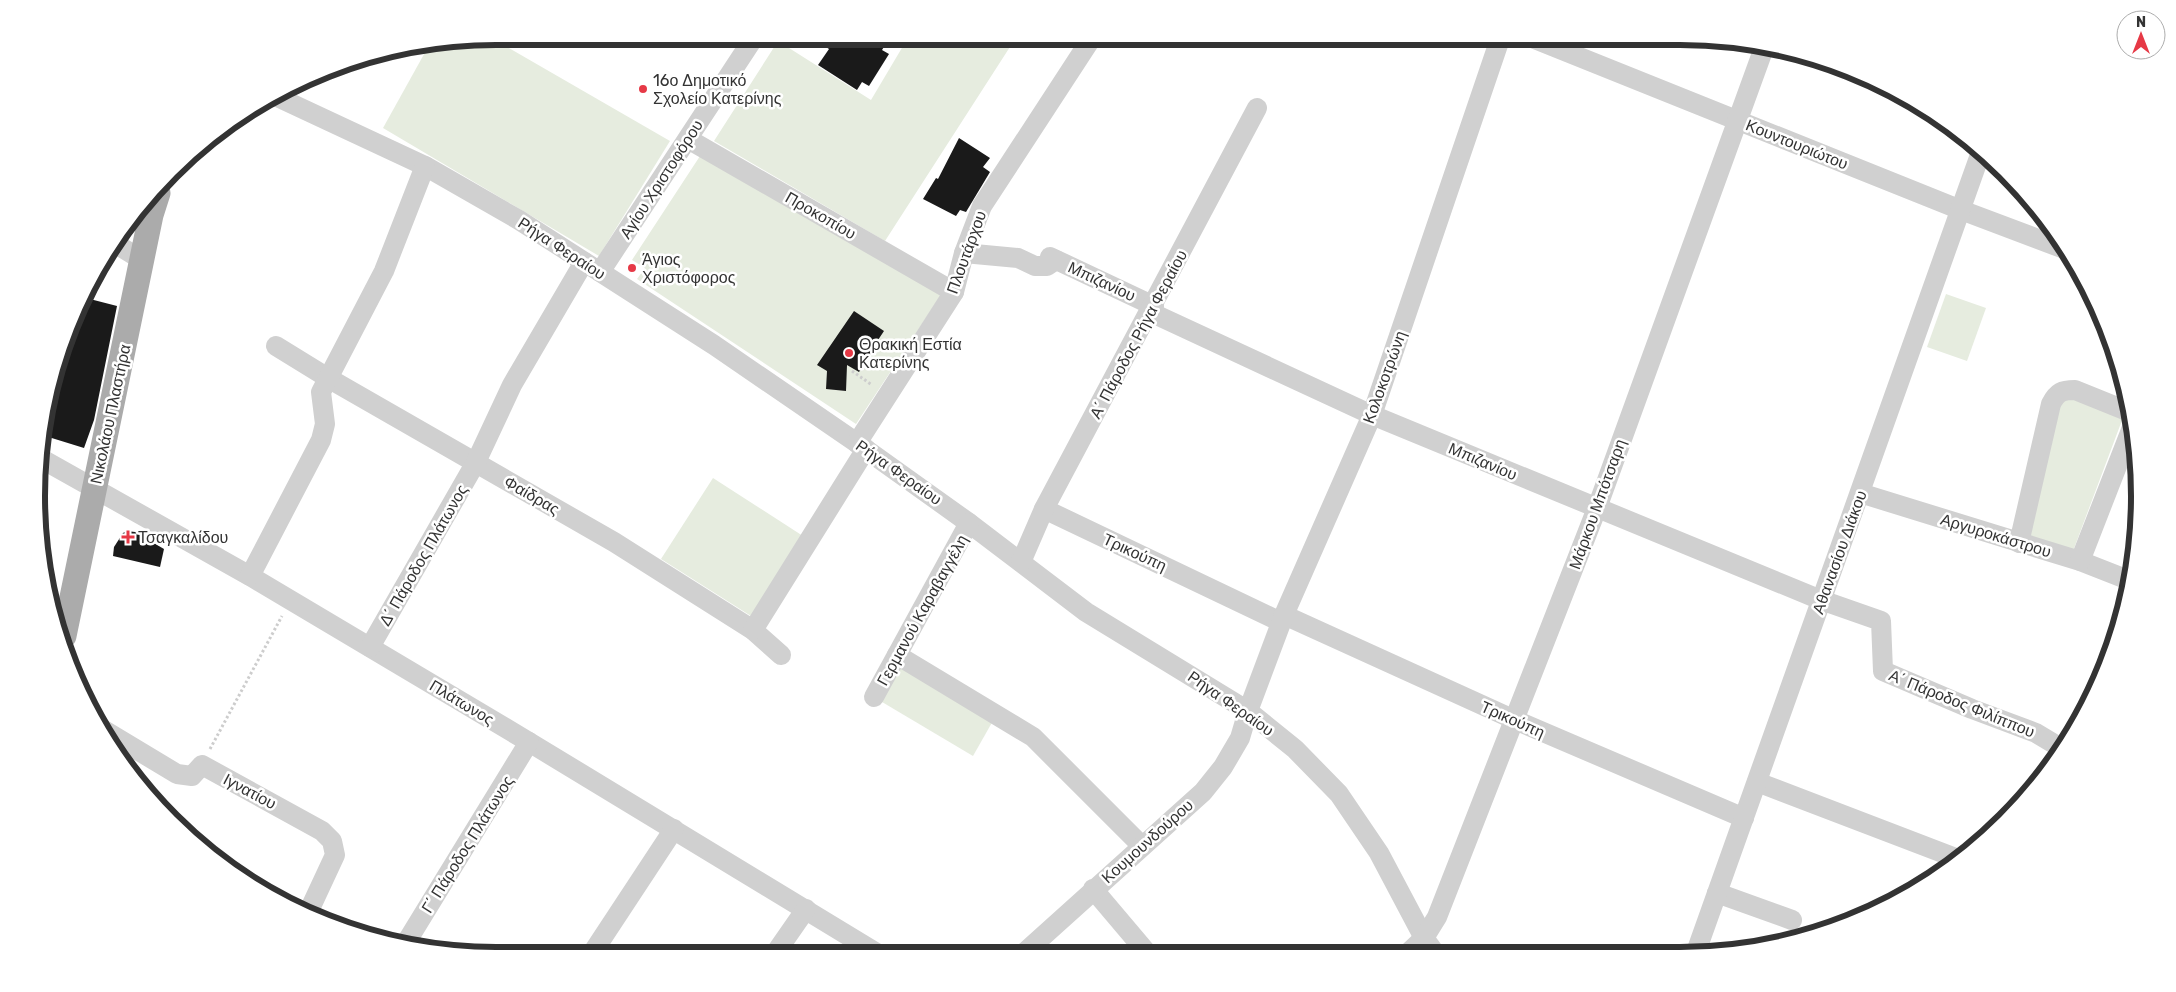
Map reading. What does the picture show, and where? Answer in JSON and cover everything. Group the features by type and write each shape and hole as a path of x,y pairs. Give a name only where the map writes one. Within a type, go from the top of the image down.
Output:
{"main road":[{"name":"Νικολάου Πλαστήρα","path":"65,630 151,215 156,201"}],"street":[{"name":"Αγίου Χριστοφόρου","path":"476,462 512,385 592,267 688,139 749,45"},
{"name":"Πλουτάρχου","path":"753,630 862,446 888,395 954,292 964,253 982,206 1087,45"},
{"name":"Κολοκοτρώνη","path":"1248,711 1283,618 1372,415 1498,45"},
{"name":"Κουντουριώτου","path":"1550,45 1961,210 2055,246"},
{"name":"Μάρκου Μπότσαρη","path":"1429,946 1437,918 1597,508 1736,120 1762,53"},
{"name":"Ρήγα Φεραίου","path":"282,99 425,166 519,220 714,345 862,446 970,523 1086,612 1248,711 1295,749 1338,794 1378,853 1429,946"},
{"name":"Α΄ Πάροδος Ρήγα Φεραίου","path":"1021,562 1044,509 1258,108"},
{"name":"Προκοπίου","path":"688,139 954,292"},
{"name":"Αθανασίου Διάκου","path":"1698,946 1979,159"},
{"path":"250,576 321,440 325,424 321,392 384,271 425,166"},
{"path":"120,246 142,260"},
{"name":"Μπιζανίου","path":"964,253 1018,258 1035,266 1047,266 1053,258 1152,309 1372,415 1822,600"},
{"name":"Φαίδρας","path":"276,346 328,378 614,542 753,630 781,655"},
{"path":"2019,543 2051,404 2056,395 2066,390 2075,390 2122,409"},
{"path":"2080,562 2127,440"},
{"name":"Πλάτωνος","path":"47,462 291,600 868,947"},
{"name":"Δ΄ Πάροδος Πλάτωνος","path":"370,647 476,462"},
{"name":"Αργυροκάστρου","path":"1860,493 2080,562 2123,578"},
{"name":"Τρικούπη","path":"1044,509 1283,618 1744,818"},
{"name":"Γερμανού Καραβαγγέλη","path":"874,697 970,523"},
{"name":"Α΄ Πάροδος Φιλίππου","path":"1822,600 1880,621 1883,671 1972,709 2036,733 2056,745"},
{"path":"897,655 1033,737 1142,846"},
{"name":"Κουμουνδούρου","path":"1030,947 1203,792 1223,767 1240,738 1248,711"},
{"path":"114,736 177,774 192,776 202,765"},
{"name":"Γ΄ Πάροδος Πλάτωνος","path":"409,938 529,742"},
{"name":"Ιγνατίου","path":"202,765 310,824 332,841 335,855 311,907"},
{"path":"1757,782 1952,856"},
{"path":"597,947 674,829"},
{"path":"1094,889 1142,947"},
{"path":"1718,893 1792,920"},
{"path":"780,947 806,909"}],"path":[{"path":"852,372 888,395"},
{"path":"202,765 291,600"}],"shaded area":[{"path":"504,45 670,141 599,256 383,128 426,51 467,46"},
{"path":"775,45 784,45 871,100 904,45 1011,45 885,241 714,141"},
{"path":"700,156 941,295 856,424 637,279 645,268 632,260"},
{"path":"1946,294 1986,308 1967,361 1927,347"},
{"path":"2064,397 2123,415 2123,416 2073,551 2028,537 2057,407"},
{"path":"713,478 803,536 751,616 661,559"},
{"path":"897,662 994,719 973,756 877,699"}],"building":[{"path":"823,45 885,45 882,50 889,54 869,86 862,82 857,90 818,65 829,49"},
{"path":"959,138 990,158 983,167 990,172 966,212 960,210 956,216 923,199 936,178 938,179"},
{"path":"91,299 117,306 94,420 84,448 49,437 60,379 79,323"},
{"name":"Θρακική Εστία Κατερίνης","path":"854,311 884,331 878,340 880,342 859,372 847,365 846,391 826,389 827,371 817,365"},
{"path":"127,531 135,532 164,549 160,567 113,556 114,547 123,533"}],"place":[{"name":"16ο Δημοτικό Σχολείο Κατερίνης","path":"643,89"},
{"name":"Άγιος Χριστόφορος","path":"632,268"},
{"name":"Θρακική Εστία Κατερίνης","path":"849,353"},
{"name":"Τσαγκαλίδου","path":"128,537"}]}
